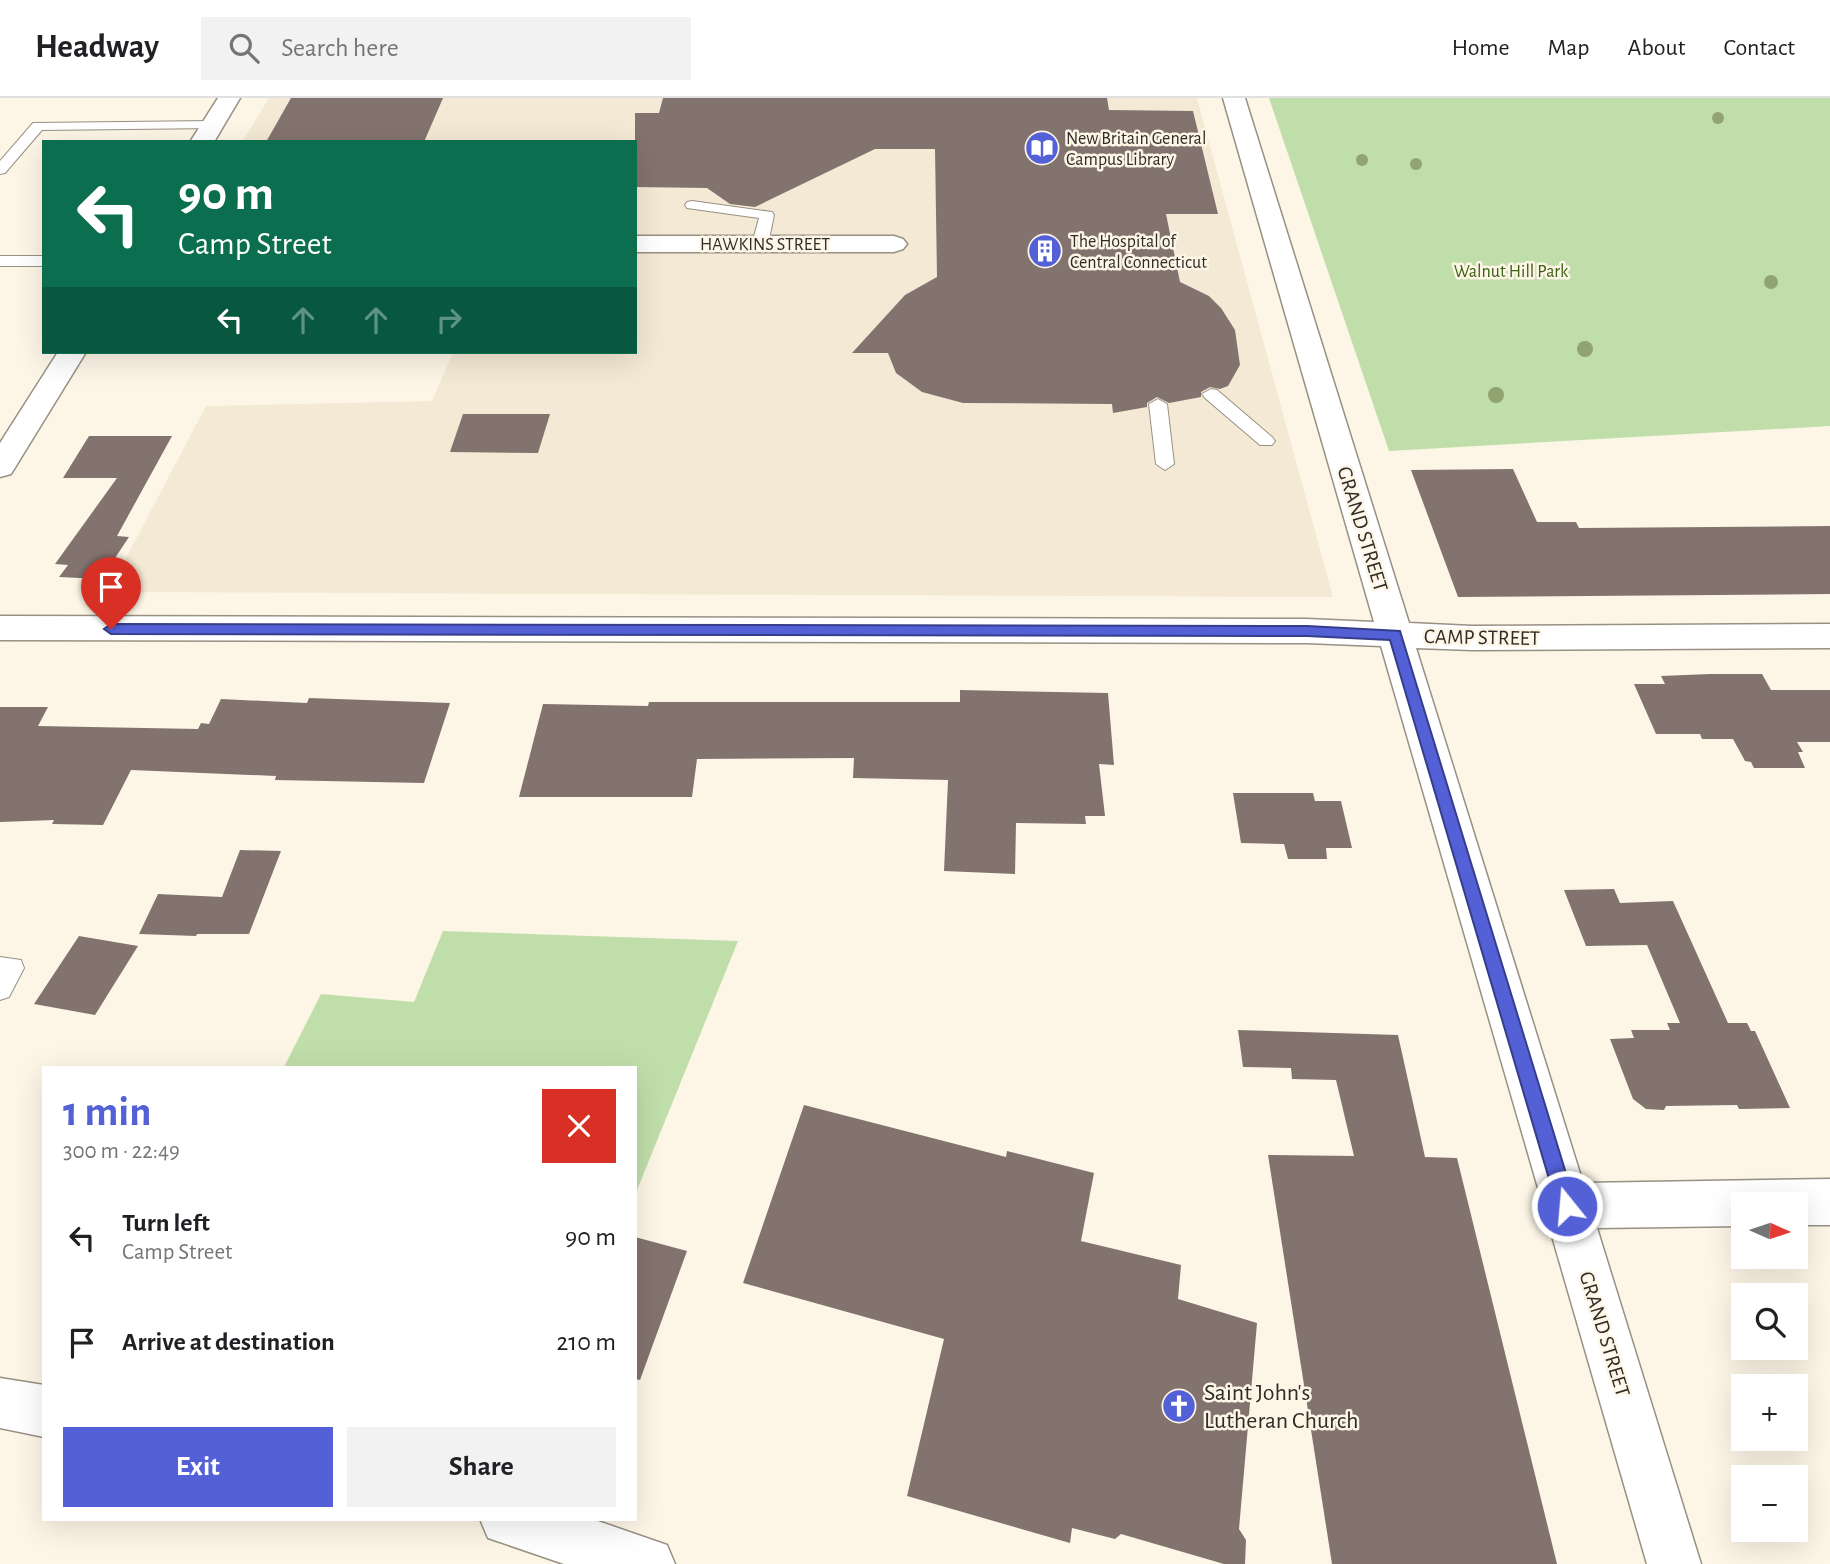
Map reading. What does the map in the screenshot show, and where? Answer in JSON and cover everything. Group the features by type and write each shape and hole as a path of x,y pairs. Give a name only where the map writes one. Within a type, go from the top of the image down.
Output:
{"street":[{"path":"207,133 229,98"},
{"name":"GRAND STREET","path":"1234,98 1674,1564"},
{"name":"HAWKINS STREET","path":"637,244 894,244"},
{"path":"0,467 71,354"},
{"name":"CAMP STREET","path":"0,628 1307,631 1464,638 1830,636"},
{"path":"1567,1206 1830,1202"},
{"path":"0,1403 42,1411"},
{"path":"513,1521 649,1564"}],"lane":[{"path":"0,170 38,126 207,133"},
{"path":"692,205 767,215 760,244"},
{"path":"0,261 42,261"},
{"path":"1211,394 1266,441"},
{"path":"1158,404 1165,464"},
{"path":"0,968 12,968 0,989"}],"shaded area":[{"path":"269,98 1197,98 1333,597 108,592 206,406 432,401 452,354 637,354 637,140 243,140"}],"green space":[{"name":"Walnut Hill Park","path":"1269,98 1830,98 1830,426 1389,451"},
{"path":"443,931 738,941 637,1190 637,1066 285,1066 321,994 414,1002"}],"building":[{"path":"291,98 443,98 425,140 267,140"},
{"name":"The Hospital of Central Connecticut","path":"663,98 1107,98 1109,110 1193,111 1218,214 1166,214 1180,282 1209,296 1221,308 1235,330 1240,365 1228,386 1220,389 1210,387 1201,392 1201,397 1169,403 1157,397 1147,403 1147,407 1113,413 1112,404 963,403 922,392 896,373 888,353 852,353 905,295 937,277 935,149 875,149 755,207 730,204 707,188 637,187 635,113 659,113"},
{"path":"463,414 550,414 538,453 450,452"},
{"path":"89,436 172,436 117,536 129,537 101,579 59,577 68,565 55,564 117,478 63,478"},
{"path":"1513,469 1537,522 1576,522 1579,528 1830,526 1830,594 1458,597 1411,470"},
{"path":"1762,674 1771,690 1830,690 1830,742 1797,742 1803,752 1798,752 1805,768 1754,768 1751,762 1745,761 1733,739 1702,739 1700,734 1656,734 1634,684 1665,684 1661,676"},
{"path":"960,690 1108,693 1114,765 1099,764 1105,816 1085,816 1086,824 1016,823 1015,874 944,871 948,780 853,778 854,758 697,759 692,797 519,797 543,704 648,706 649,702 960,702"},
{"path":"309,698 450,703 424,783 275,780 276,776 131,770 103,825 52,824 54,820 0,822 0,707 48,707 38,726 198,729 201,723 209,724 221,699 307,703"},
{"path":"1233,793 1313,793 1315,801 1341,801 1352,848 1326,848 1327,859 1288,859 1284,844 1241,843"},
{"path":"240,850 281,851 249,934 139,934 158,894 222,897"},
{"path":"1614,889 1620,903 1673,901 1728,1023 1747,1023 1751,1031 1755,1031 1790,1108 1739,1109 1737,1105 1666,1106 1664,1110 1646,1109 1633,1099 1610,1039 1634,1038 1631,1030 1670,1030 1667,1023 1680,1023 1647,945 1586,946 1564,890"},
{"path":"79,936 138,946 95,1015 34,1004"},
{"path":"1238,1030 1398,1035 1425,1157 1457,1158 1557,1564 1332,1564 1268,1155 1354,1156 1336,1080 1292,1079 1291,1068 1243,1067"},
{"path":"804,1105 1006,1157 1007,1151 1094,1173 1081,1241 1181,1265 1178,1299 1257,1323 1239,1529 1246,1540 1245,1564 1224,1564 1121,1534 1115,1539 1072,1528 1070,1543 907,1496 944,1339 743,1283"},
{"path":"637,1238 687,1251 640,1380 637,1379"}],"place":[{"name":"New Britain General Campus Library","path":"1042,148"},
{"name":"The Hospital of Central Connecticut","path":"1045,251"},
{"name":"Saint John's Lutheran Church","path":"1179,1406"}],"route":[{"path":"111,629 1307,631 1395,635 1567,1206"}]}
